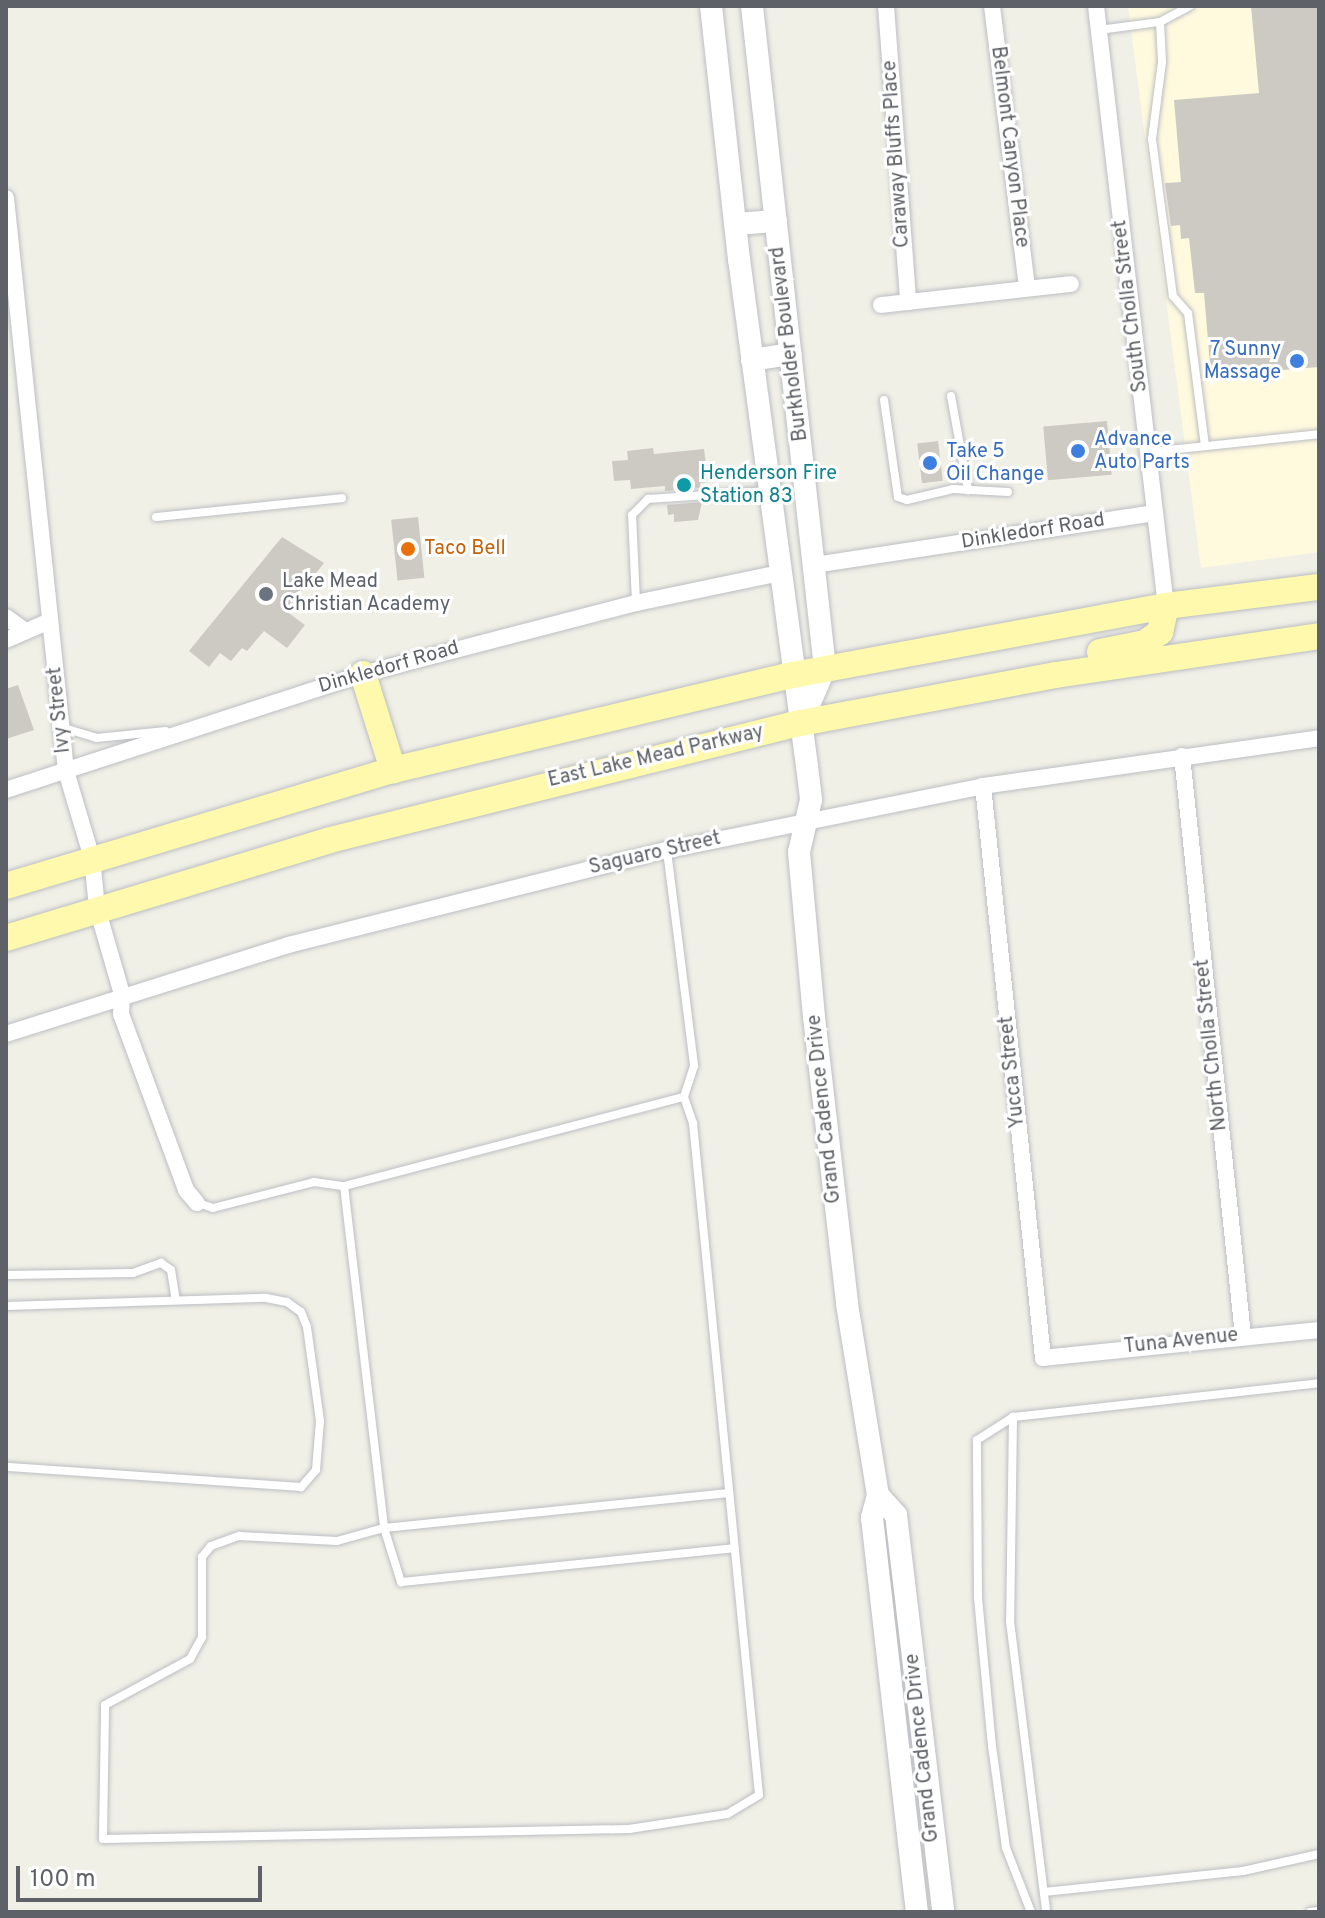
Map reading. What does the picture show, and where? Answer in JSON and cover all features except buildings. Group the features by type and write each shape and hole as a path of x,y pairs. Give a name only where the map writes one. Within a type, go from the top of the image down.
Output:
{"main road":[{"name":"Burkholder Boulevard","path":"711,6 752,360 801,723"},
{"name":"Burkholder Boulevard","path":"752,6 825,668 801,723"},
{"path":"735,224 776,221"},
{"path":"752,360 791,354"},
{"path":"6,886 393,770 793,675 1166,606 1319,587"},
{"path":"1056,675 1080,656 1145,643 1160,632 1166,606"},
{"name":"East Lake Mead Parkway","path":"6,938 97,908 535,785 801,723 1056,675 1319,636"},
{"path":"363,674 393,770"},
{"name":"Grand Cadence Drive","path":"801,723 811,800 799,852 814,1017 847,1304 878,1495 872,1518 917,1912"},
{"name":"Grand Cadence Drive","path":"878,1495 896,1515 943,1912"}],"street":[{"name":"Caraway Bluffs Place","path":"886,6 908,302"},
{"name":"Belmont Canyon Place","path":"992,6 1027,288"},
{"name":"South Cholla Street","path":"1096,6 1166,606"},
{"name":"Ivy Street","path":"6,198 14,351 64,728 66,771 92,858 97,908 122,994 121,1014 186,1190 197,1203"},
{"path":"881,305 1071,284"},
{"name":"Dinkledorf Road","path":"815,565 1155,513"},
{"name":"Dinkledorf Road","path":"6,790 363,674 636,603 780,573"},
{"path":"6,617 25,631"},
{"path":"6,640 50,621"},
{"name":"Saguaro Street","path":"6,1034 122,994 288,945 667,850 983,786 1319,738"},
{"name":"North Cholla Street","path":"1182,756 1243,1335"},
{"name":"Yucca Street","path":"983,786 1043,1358"},
{"name":"Tuna Avenue","path":"1043,1358 1243,1335 1319,1330"}],"lane":[{"path":"1099,30 1160,22 1190,6"},
{"path":"1160,22 1162,62 1152,139 1173,296 1188,313 1205,446"},
{"path":"951,396 968,490"},
{"path":"884,400 898,497 968,490 1008,492"},
{"path":"1148,452 1319,434"},
{"path":"636,603 630,527 632,515 648,499 769,491"},
{"path":"156,517 342,498"},
{"path":"64,728 97,738 187,729"},
{"path":"667,850 694,1066 684,1097 693,1123 726,1493 759,1795 727,1814 629,1829 103,1839 105,1705 190,1659 202,1637 202,1557 211,1546 239,1536 337,1541 384,1528 726,1493"},
{"path":"197,1203 213,1208 314,1182 344,1186 684,1097"},
{"path":"344,1186 384,1528 401,1582 734,1548"},
{"path":"6,1275 133,1273 161,1263 171,1270 176,1300"},
{"path":"6,1306 277,1299 301,1312 320,1421 316,1470 307,1484 292,1488 6,1467"},
{"path":"1031,1912 1006,1848 978,1599 977,1440 1013,1417 1319,1383"},
{"path":"1013,1417 1010,1621 1046,1912"},
{"path":"1044,1892 1243,1871 1319,1854"},
{"path":"1310,1912 1319,1911"}],"shaded area":[{"path":"1128,6 1319,6 1319,552 1201,568"}],"place":[{"name":"7 Sunny Massage","path":"1297,361"},
{"name":"Advance Auto Parts","path":"1078,451"},
{"name":"Take 5 Oil Change","path":"930,463"},
{"name":"Henderson Fire Station 83","path":"684,485"},
{"name":"Taco Bell","path":"408,549"},
{"name":"Lake Mead Christian Academy","path":"266,594"}]}
